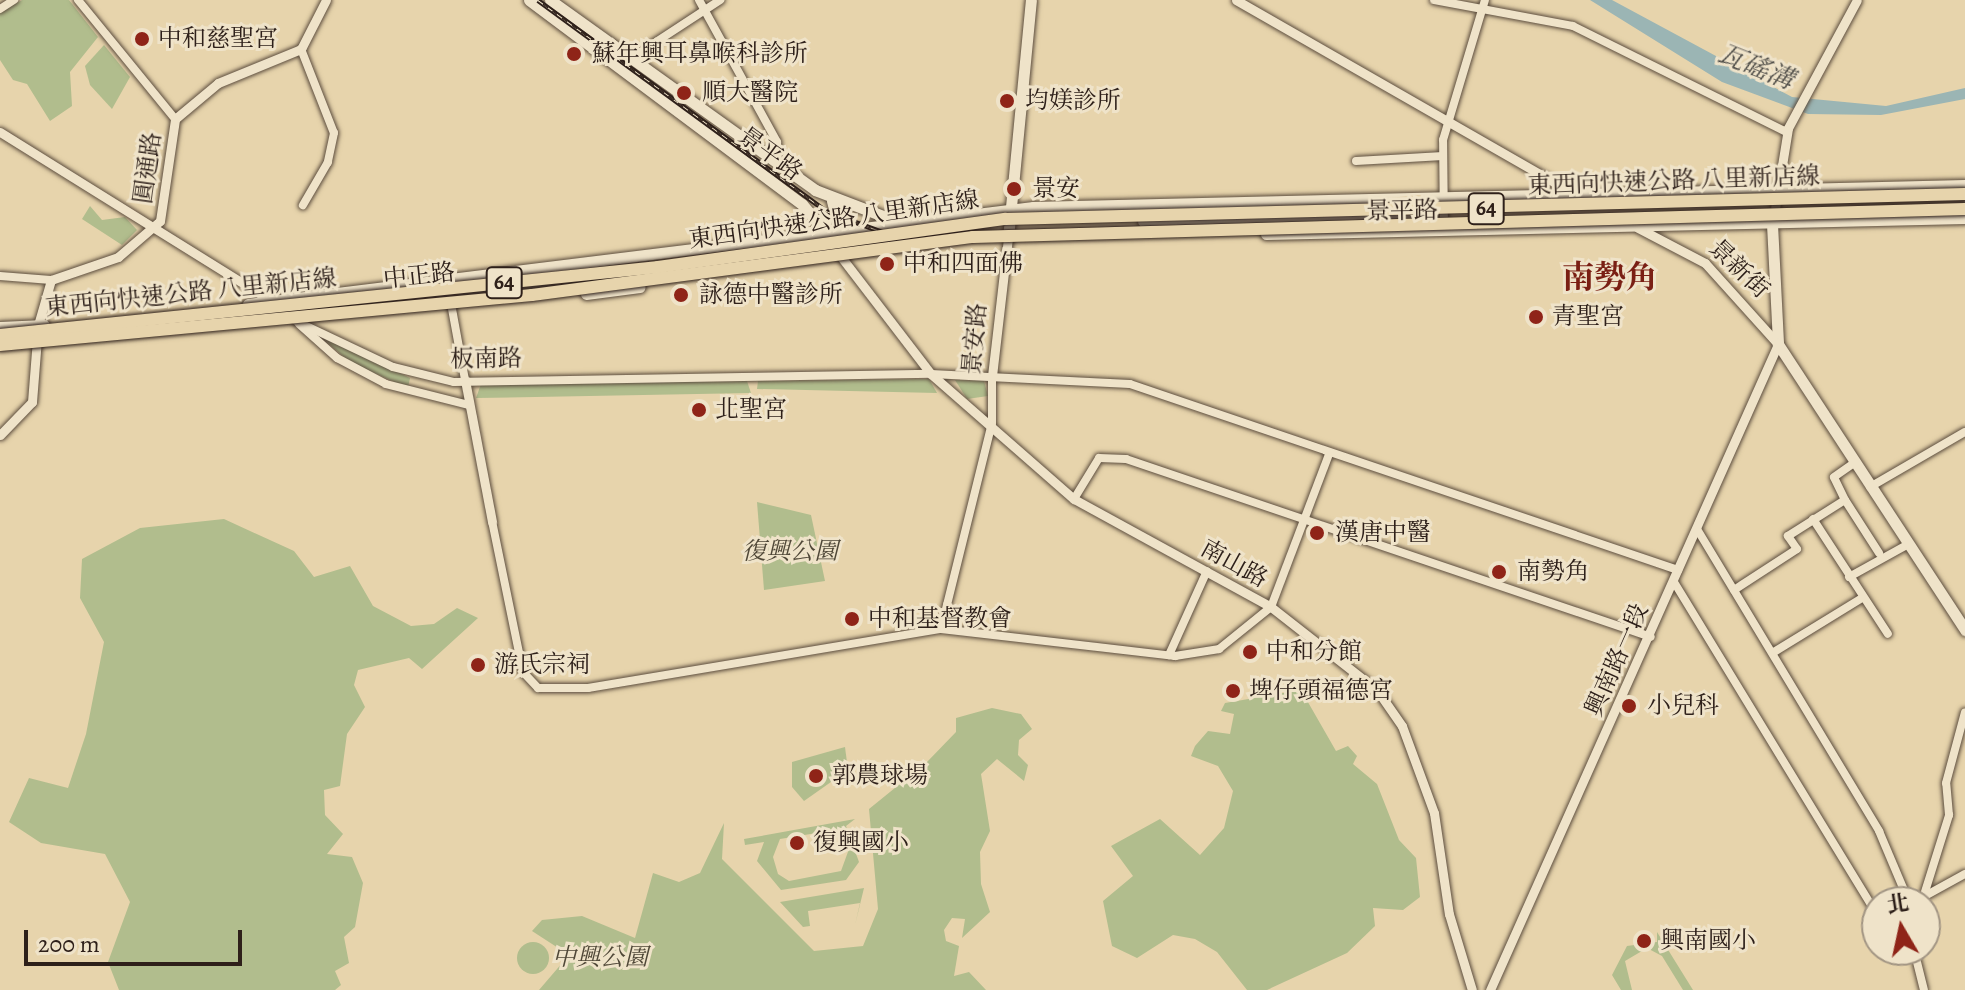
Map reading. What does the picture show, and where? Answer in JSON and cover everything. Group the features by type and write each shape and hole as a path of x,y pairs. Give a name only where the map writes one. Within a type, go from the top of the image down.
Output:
{"highway":[{"name":"東西向快速公路 八里新店線","path":"0,335 658,267 1007,215 1965,194"},
{"path":"1007,215 1048,211 1378,205 1419,201"},
{"name":"東西向快速公路 八里新店線","path":"0,345 532,295 973,237 1965,209"}],"main road":[{"name":"景平路","path":"529,0 802,204 840,251 881,253 1008,238 1638,228 1965,218"},
{"name":"景平路","path":"550,0 832,201 911,225"},
{"name":"景安路","path":"1008,238 1007,215 1031,0"},
{"name":"景平路","path":"827,233 1126,203 1443,201 1965,185"},
{"name":"景新街","path":"1579,196 1638,228"},
{"path":"832,201 841,230 840,251"},
{"name":"景平路","path":"1007,215 1033,221 1398,220 1443,201"},
{"path":"1772,224 1778,344"},
{"name":"中正路","path":"36,336 450,295 840,251 885,226"},
{"name":"中正路","path":"0,327 36,336 296,321 827,233"},
{"name":"中正路","path":"0,345 36,336 272,300 450,295"},
{"name":"景新街","path":"1778,344 1965,630"}],"street":[{"path":"0,9 14,0"},
{"path":"78,0 175,119"},
{"path":"303,205 328,162 334,133 301,49 326,0"},
{"path":"699,0 773,136 778,165"},
{"path":"630,59 705,13 720,0"},
{"name":"景新街","path":"1236,0 1448,118 1579,196"},
{"path":"1434,0 1479,11 1573,26 1788,130"},
{"path":"1772,224 1774,191 1788,130 1857,0"},
{"path":"1444,232 1443,156 1448,118 1479,11 1485,1"},
{"name":"圓通路","path":"51,280 118,257 152,228 169,189 175,119 218,83 301,49"},
{"name":"板南路","path":"0,132 272,300 296,321 393,367 465,380 931,374 1130,384 1678,570"},
{"path":"763,154 773,136"},
{"path":"1356,161 1443,156"},
{"name":"景新街","path":"1638,228 1705,263 1778,344"},
{"name":"景安路","path":"941,629 992,423 992,376 1008,238"},
{"name":"南山路","path":"840,251 931,374 992,423 1074,499 1271,607 1358,670 1402,726 1445,857 1449,914 1472,990"},
{"path":"0,276 51,280 36,336 32,402 0,435"},
{"path":"450,295 523,672 538,688 588,688 941,629 1169,655 1219,649 1271,607 1329,454"},
{"path":"296,321 360,372 469,405"},
{"name":"興南路一段","path":"1490,990 1651,637 1778,344"},
{"path":"1870,487 1965,432"},
{"path":"1074,499 1099,458 1111,457 1651,637"},
{"path":"1854,463 1834,477 1879,553"},
{"path":"1734,590 1797,549 1788,536 1845,500"},
{"path":"1813,519 1888,634"},
{"path":"1697,529 1774,652 1879,831 1905,886"},
{"path":"1849,577 1907,545"},
{"path":"1169,655 1207,571"},
{"path":"1674,582 1861,888"},
{"path":"1774,652 1862,598"},
{"path":"1927,886 1949,815 1946,783 1965,712"},
{"path":"1941,886 1965,874"},
{"path":"1918,966 1924,990"}],"green space":[{"path":"22,0 69,0 98,37 70,72 72,106 50,121 27,84 13,80 0,60 0,13"},
{"path":"104,45 130,77 112,109 90,85 85,66"},
{"path":"90,206 102,220 125,217 137,230 122,245 82,219"},
{"path":"314,331 410,378 408,388 350,362"},
{"path":"929,379 937,393 757,389 758,381"},
{"path":"955,380 984,381 988,396 967,399"},
{"path":"747,381 751,393 476,398 481,384"},
{"name":"復興公園","path":"757,502 811,515 825,581 764,590"},
{"path":"224,519 294,551 314,577 350,566 373,606 411,626 434,624 457,608 478,618 422,669 409,658 358,670 354,685 365,707 347,734 340,786 324,790 325,815 343,834 327,854 352,857 363,883 355,927 344,937 349,963 335,971 341,985 335,990 119,990 108,962 130,902 105,854 41,843 9,822 29,778 68,788 86,734 104,642 80,598 82,559 140,528"},
{"path":"1301,690 1336,751 1348,746 1357,756 1353,764 1377,784 1399,840 1416,858 1420,897 1403,910 1373,908 1375,926 1347,953 1267,990 1247,990 1217,952 1195,939 1173,935 1137,958 1112,946 1103,901 1133,876 1111,846 1160,819 1200,855 1224,828 1233,791 1218,766 1191,756 1195,746 1208,731 1230,734 1234,714 1221,711 1225,703"},
{"name":"中興公園","path":"992,708 1021,714 1032,729 1019,740 1018,755 1028,765 1024,781 997,759 981,774 990,831 980,852 981,884 990,912 962,938 965,919 952,918 944,930 946,941 959,946 954,976 969,972 986,990 539,990 569,955 532,931 542,920 582,916 635,938 653,873 679,882 700,873 724,823 722,859 814,951 863,946 878,909 869,809 927,762 956,732 956,718"},
{"name":"郭農球場","path":"845,747 848,770 804,801 792,787 792,762"},
{"path":"855,819 846,826 859,862 846,880 781,890 757,861 764,842 745,845 744,839","holes":["835,830 849,849 841,871 789,881 778,874 773,857 780,839"]},
{"path":"864,888 855,925 860,903 808,911 810,926 803,927 780,902"},
{"path":"1657,932 1693,990 1683,990 1662,956 1647,948 1625,961 1632,990 1621,990 1612,975 1627,946 1657,942"},
{"path":"533,942 544,947 549,958 544,969 533,974 522,969 517,958 522,947"}],"water":[{"path":"1590,0 1612,0 1792,97 1886,106 1965,88 1965,99 1881,115 1808,114 1722,82"}],"railway":[{"path":"538,0 826,211 891,235 1965,205"}],"place":[{"name":"中和慈聖宮","path":"142,39"},
{"name":"蘇年興耳鼻喉科診所","path":"574,54"},
{"name":"順大醫院","path":"684,93"},
{"name":"均媄診所","path":"1007,101"},
{"name":"景安","path":"1014,189"},
{"name":"中和四面佛","path":"887,264"},
{"name":"詠德中醫診所","path":"681,295"},
{"name":"青聖宮","path":"1536,317"},
{"name":"北聖宮","path":"699,410"},
{"name":"漢唐中醫","path":"1317,533"},
{"name":"南勢角","path":"1499,572"},
{"name":"中和基督教會","path":"852,619"},
{"name":"中和分館","path":"1250,652"},
{"name":"游氏宗祠","path":"478,665"},
{"name":"埤仔頭福德宮","path":"1233,691"},
{"name":"小兒科","path":"1629,706"},
{"name":"郭農球場","path":"816,776"},
{"name":"復興國小","path":"797,843"},
{"name":"興南國小","path":"1644,941"}],"district":[{"name":"南勢角","path":"1610,277"}],"water label":[{"name":"瓦磘溝","path":"1756,67"}]}
